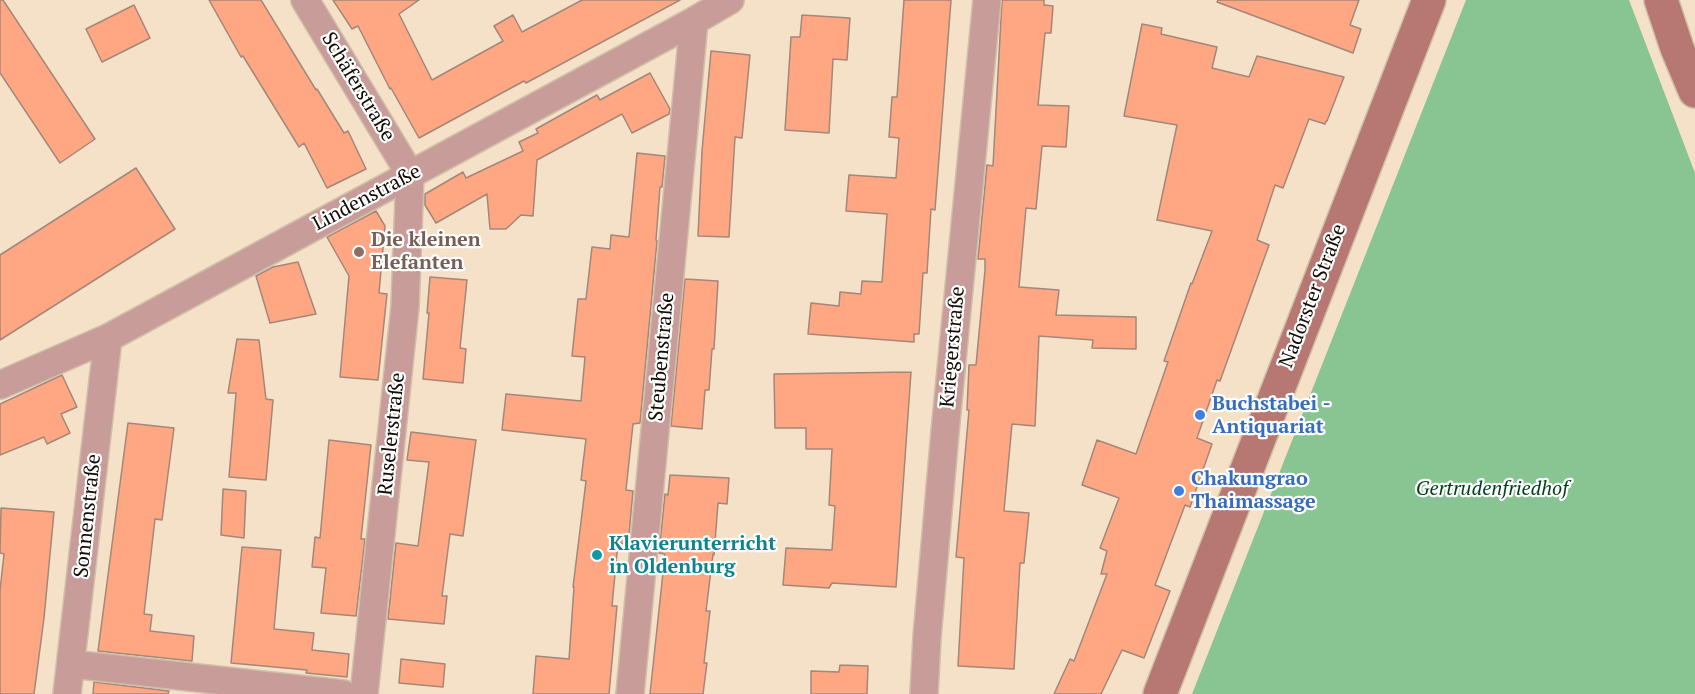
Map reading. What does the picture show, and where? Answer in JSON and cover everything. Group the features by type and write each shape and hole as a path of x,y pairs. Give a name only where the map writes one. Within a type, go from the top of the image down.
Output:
{"street":[{"name":"Schäferstraße","path":"305,0 410,174"},
{"name":"Lindenstraße","path":"0,385 108,338 730,0"},
{"name":"Kriegerstraße","path":"924,694 944,444 987,0"},
{"name":"Nadorster Straße","path":"1160,694 1429,0"},
{"path":"1661,0 1686,44 1695,91"},
{"name":"Steubenstraße","path":"630,694 694,21"},
{"name":"Ruselerstraße","path":"364,694 405,307 410,174"},
{"name":"Sonnenstraße","path":"67,694 108,338"},
{"path":"71,664 342,694"}],"green space":[{"name":"Gertrudenfriedhof","path":"1466,0 1629,0 1695,173 1695,694 1192,694"}],"building":[{"path":"0,0 3,0 95,139 60,163 0,73"},
{"path":"209,0 261,0 344,133 348,131 366,169 327,188 304,143 299,147 243,56 241,57"},
{"path":"333,0 419,0 399,14 432,80 503,41 494,26 513,15 522,32 582,0 680,0 419,138 390,89 358,26 352,29"},
{"path":"904,0 951,0 935,210 931,209 927,273 923,273 919,334 914,334 914,342 808,334 811,303 839,306 840,292 861,294 862,281 882,282 887,214 846,211 849,175 896,178 899,138 889,137 892,97 897,97"},
{"path":"1002,0 1044,0 1044,5 1053,6 1051,33 1045,33 1038,105 1069,106 1066,147 1042,146 1036,209 1026,208 1019,287 1059,290 1056,315 1136,317 1136,349 1092,348 1093,340 1039,336 1035,426 1012,424 1004,511 1029,513 1024,563 1020,563 1014,669 958,666 964,558 956,557 969,410 967,410 969,365 976,365 985,270 985,259 978,259 987,165 993,166"},
{"path":"1218,0 1359,0 1350,25 1361,29 1353,53 1217,2"},
{"path":"134,5 150,38 102,62 86,29"},
{"path":"802,15 850,18 847,60 833,59 829,133 785,130 791,37 800,37"},
{"path":"1142,24 1162,28 1161,34 1217,47 1212,68 1249,77 1257,56 1344,77 1327,121 1325,124 1309,119 1283,188 1275,185 1257,240 1269,245 1197,438 1212,444 1190,507 1185,505 1155,585 1170,591 1144,658 1122,650 1101,694 1054,694 1070,659 1074,661 1107,574 1101,574 1107,551 1100,548 1119,498 1082,485 1097,440 1136,454 1168,362 1164,361 1212,231 1157,220 1177,125 1124,116"},
{"path":"711,51 750,55 742,138 735,137 729,237 698,236 702,151"},
{"path":"650,73 670,109 669,114 632,133 622,114 537,160 533,216 521,215 506,229 490,229 487,194 436,223 425,205 425,194 463,172 466,178 523,151 519,142 538,133 536,129 597,95 600,100"},
{"path":"637,153 665,156 662,187 660,187 640,423 633,424 626,490 633,491 628,545 618,542 612,606 617,606 609,694 533,694 536,656 569,659 573,587 586,481 581,480 586,439 502,430 506,394 581,401 585,357 572,356 578,299 586,299 592,247 610,249 611,235 629,237"},
{"path":"136,168 175,229 0,340 0,255"},
{"path":"376,211 385,226 379,293 387,294 378,380 340,377 349,276 327,237"},
{"path":"298,262 316,314 270,323 256,276 273,267"},
{"path":"430,277 467,280 460,348 466,349 463,383 423,379"},
{"path":"685,279 718,281 714,349 712,349 709,390 705,390 702,429 671,426"},
{"path":"237,339 259,340 266,399 273,400 266,480 229,477 236,393 228,393"},
{"path":"911,372 896,587 832,583 829,588 783,585 786,548 832,550 835,506 829,505 832,449 806,449 806,428 775,428 774,374"},
{"path":"62,375 77,407 61,414 70,433 47,444 44,437 0,455 0,404"},
{"path":"128,423 174,428 162,520 155,519 144,614 152,615 150,631 194,636 192,661 98,651"},
{"path":"411,432 476,440 463,536 450,534 442,596 447,596 444,624 388,619 396,543 418,546 429,462 407,460"},
{"path":"329,440 371,445 361,539 365,539 356,616 321,613 326,568 312,567 315,537 320,538"},
{"path":"670,475 729,478 727,504 718,503 706,611 710,611 703,694 650,694 665,554 659,553 665,494 668,495"},
{"path":"223,489 246,491 244,538 221,535"},
{"path":"1,508 54,512 34,694 0,694 0,591 4,554 0,553"},
{"path":"242,547 281,550 274,629 314,633 312,650 349,654 347,677 306,673 307,670 231,663"},
{"path":"401,659 445,664 443,687 399,683"},
{"path":"840,665 868,666 867,694 811,694 811,671 839,672"},
{"path":"94,682 169,691 168,694 93,694"}],"place":[{"name":"Die kleinen Elefanten","path":"359,252"},
{"name":"Buchstabei - Antiquariat","path":"1200,415"},
{"name":"Chakungrao Thaimassage","path":"1179,491"},
{"name":"Klavierunterricht in Oldenburg","path":"597,555"}]}
